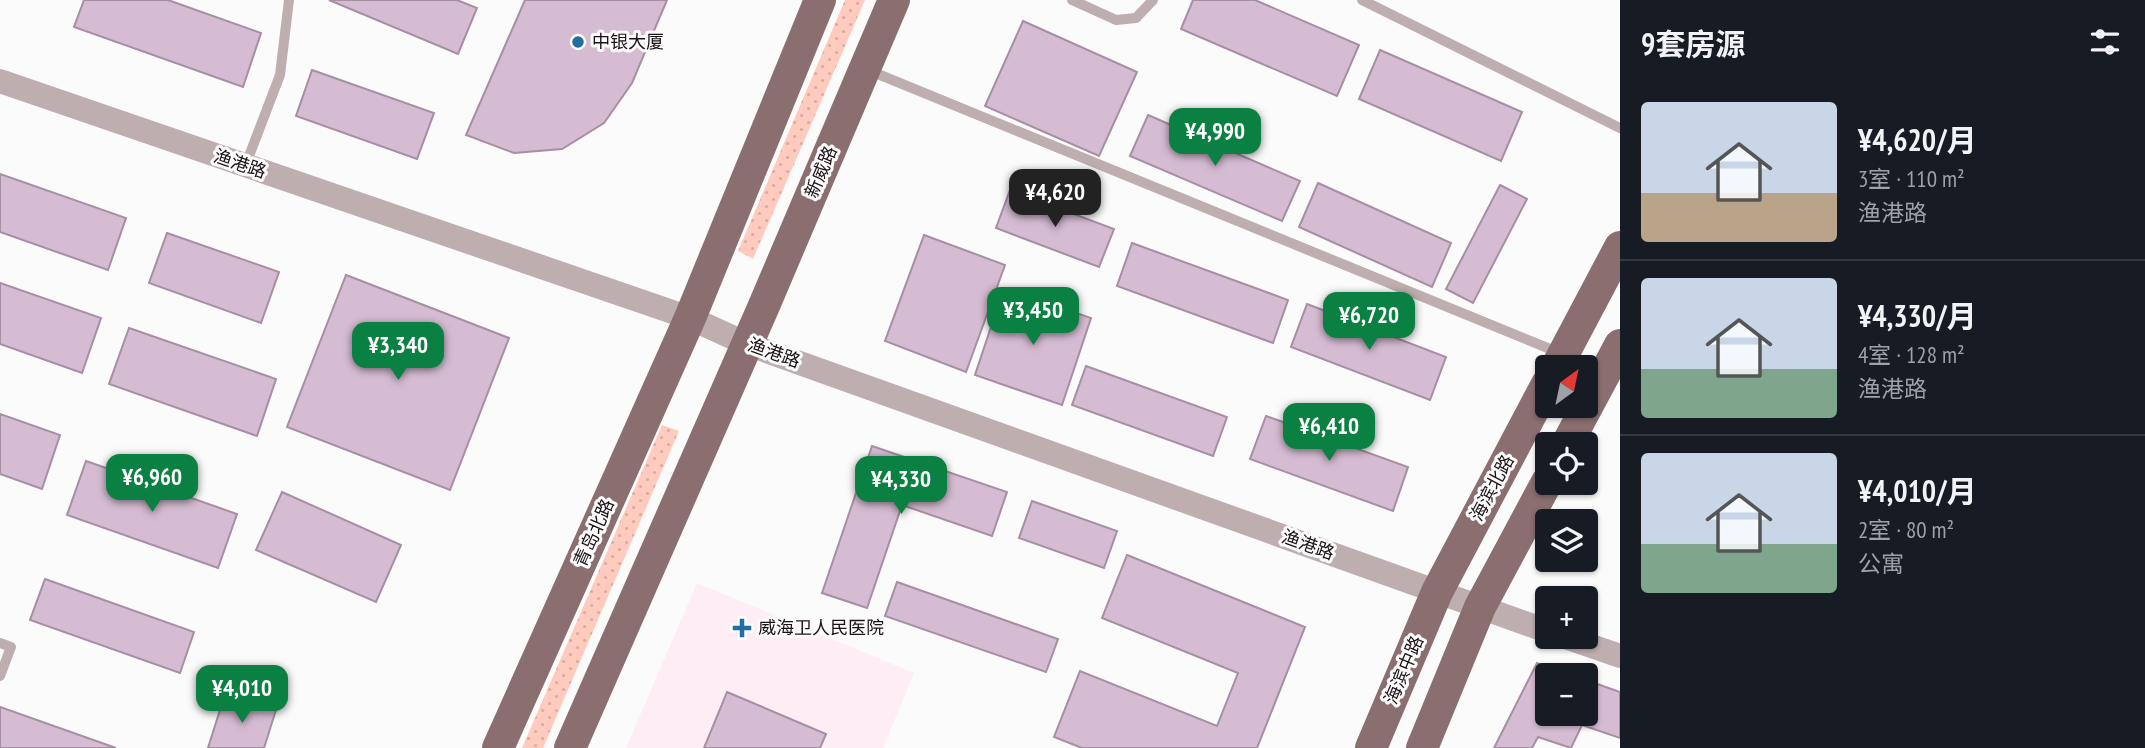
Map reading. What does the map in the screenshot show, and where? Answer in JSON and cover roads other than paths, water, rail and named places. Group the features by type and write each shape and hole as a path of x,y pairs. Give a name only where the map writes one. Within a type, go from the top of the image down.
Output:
{"main road":[{"path":"690,318 820,0"},
{"name":"新威路","path":"747,344 894,0"},
{"path":"1562,355 1620,247"},
{"name":"青岛北路","path":"498,748 690,318"},
{"path":"570,748 747,344"},
{"path":"1573,432 1620,345"},
{"name":"海滨北路","path":"1437,592 1535,407"},
{"path":"1422,748 1480,607 1540,495"},
{"name":"海滨中路","path":"1371,748 1437,592"}],"street":[{"name":"渔港路","path":"0,80 690,318 747,344 1535,627"},
{"path":"1598,648 1620,656"}],"lane":[{"path":"245,166 280,75 289,0"},
{"path":"1072,0 1116,20 1136,18 1153,0"},
{"path":"1362,0 1620,128"},
{"path":"864,69 1545,355"},
{"path":"0,643 11,647 0,676"}],"place":[{"name":"中银大厦","path":"578,42"},
{"name":"威海卫人民医院","path":"742,628"}]}
